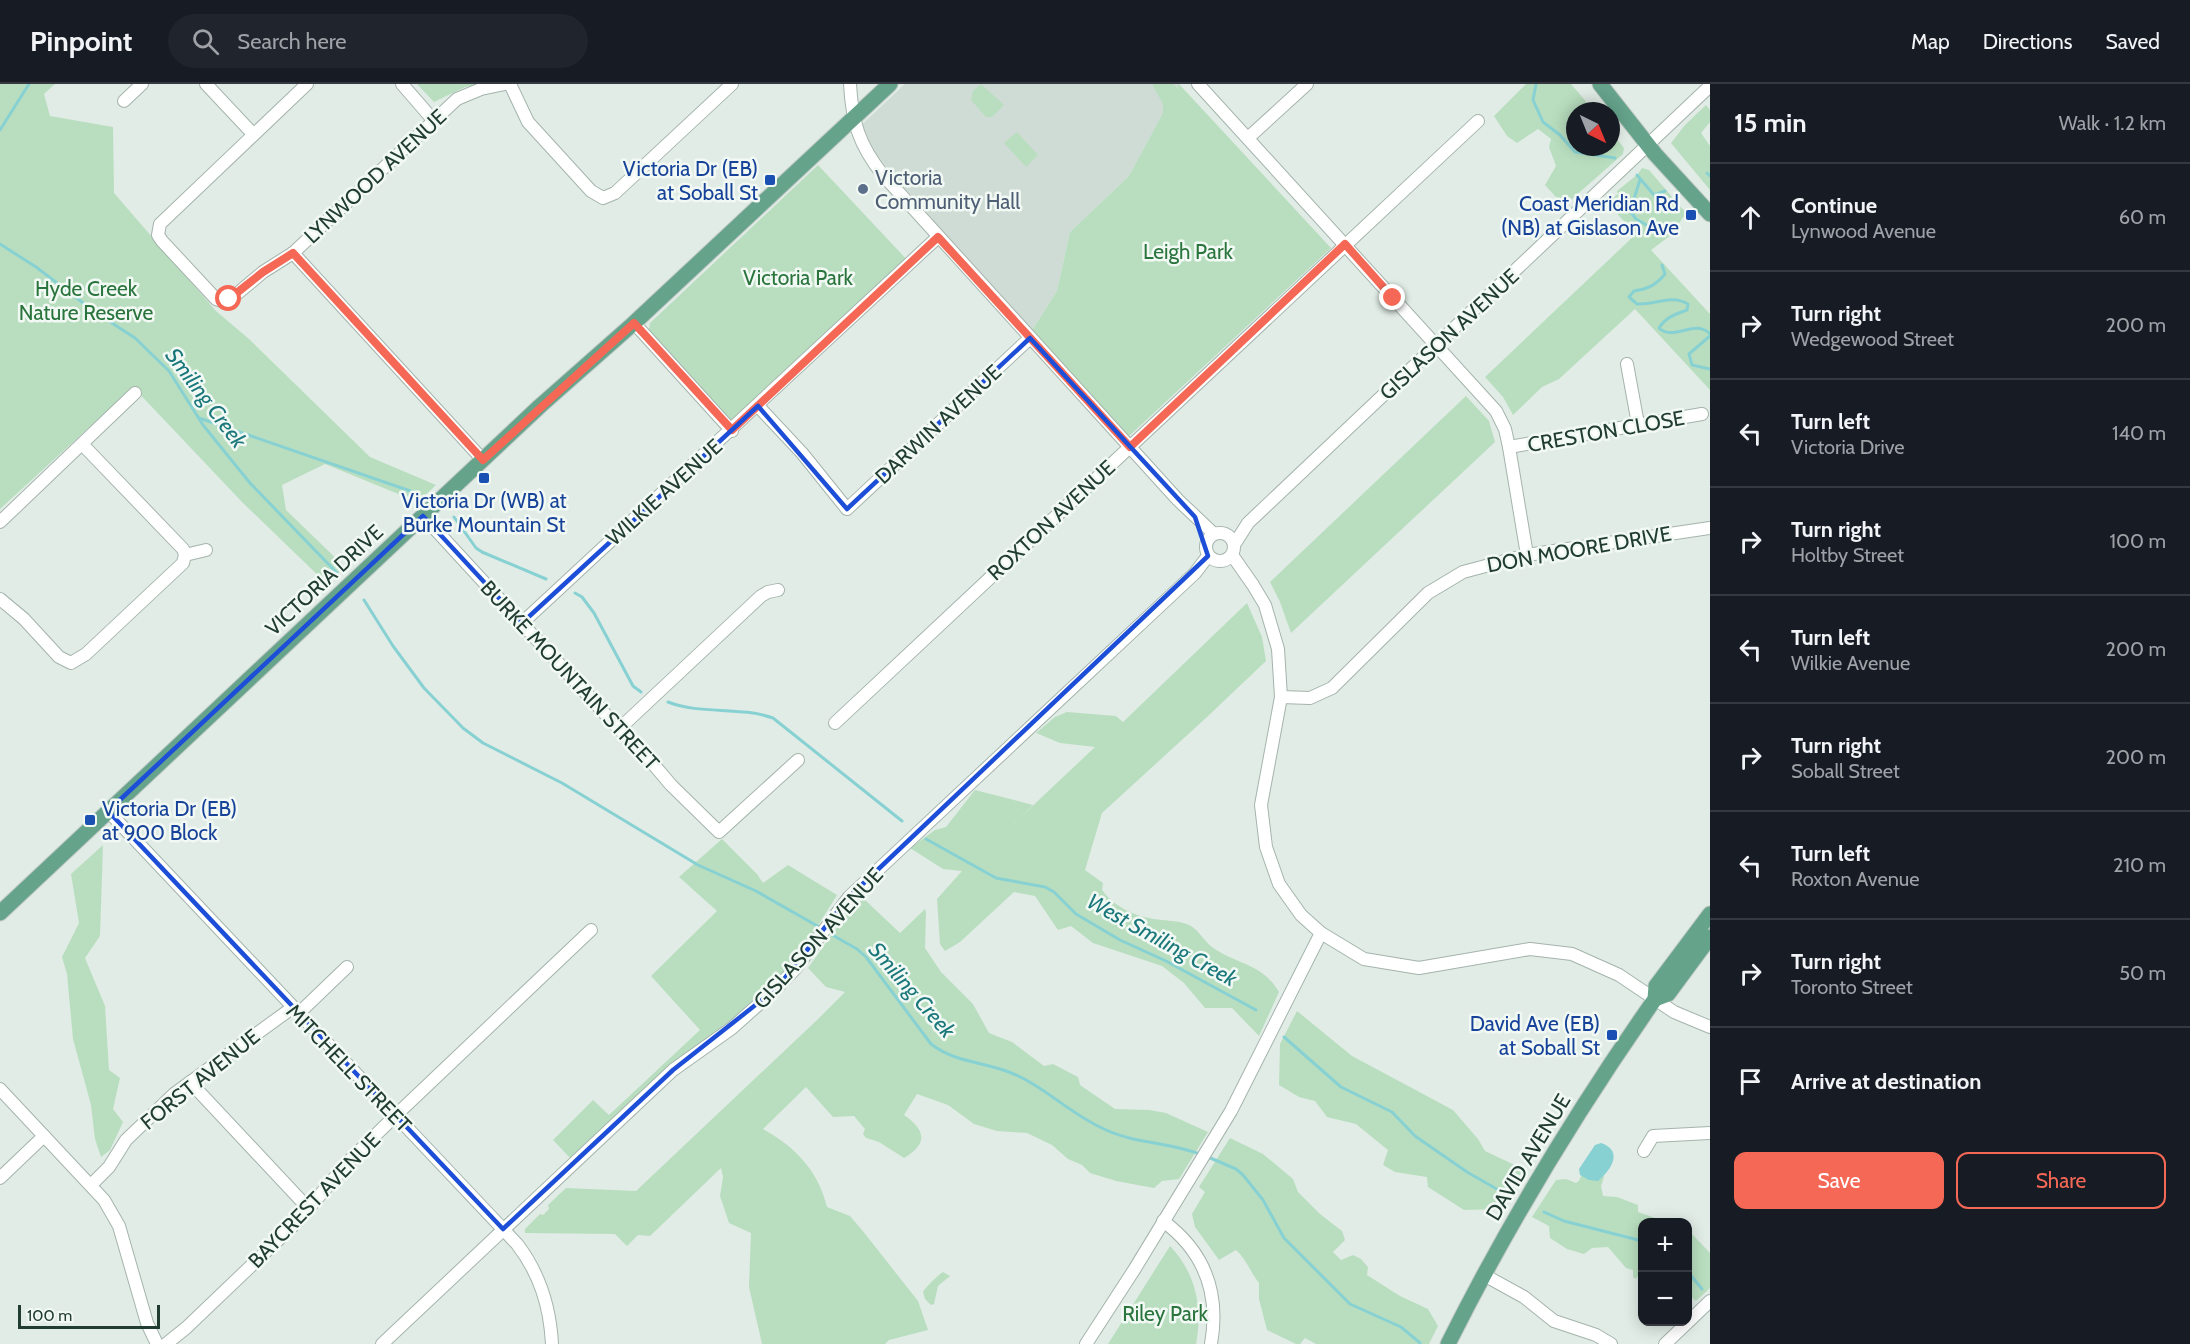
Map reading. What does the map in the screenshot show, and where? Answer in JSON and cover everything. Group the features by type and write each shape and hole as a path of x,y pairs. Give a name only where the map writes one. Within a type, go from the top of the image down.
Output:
{"main road":[{"name":"VICTORIA DRIVE","path":"0,913 483,460 634,323 890,84"},
{"path":"1600,84 1648,144 1710,214"},
{"name":"DAVID AVENUE","path":"1448,1344 1484,1275 1549,1161 1608,1066 1655,999 1656,986 1710,914"},
{"name":"DAVID AVENUE","path":"1655,999 1668,994 1710,937"}],"street":[{"path":"124,101 142,84"},
{"path":"206,84 253,134 307,84"},
{"path":"402,84 434,121"},
{"name":"LYNWOOD AVENUE","path":"253,134 165,217 158,227 158,235 162,242 213,297 222,301 232,298 263,272 293,253 464,95 505,84"},
{"path":"510,84 522,113 531,126 591,191 603,198 615,193 732,84"},
{"path":"850,84 853,119 868,154 877,168 1195,517 1253,585 1264,605 1275,634 1281,664 1281,698 1261,805 1266,847 1279,884 1301,915 1321,933 1364,959 1419,968 1530,949 1572,954 1619,975 1681,1015 1710,1027"},
{"path":"1198,84 1494,408 1503,425 1509,447 1527,555"},
{"path":"1248,138 1306,84"},
{"name":"GISLASON AVENUE","path":"382,1344 674,1070 725,1034 777,988 813,946 849,897 1710,86"},
{"name":"ROXTON AVENUE","path":"835,723 1478,121"},
{"name":"WILKIE AVENUE","path":"522,623 938,237"},
{"path":"293,253 483,460"},
{"path":"634,323 732,430"},
{"name":"DARWIN AVENUE","path":"758,406 802,453 847,509 1030,338"},
{"path":"1627,364 1638,424"},
{"path":"0,522 135,393"},
{"name":"CRESTON CLOSE","path":"1509,447 1702,414"},
{"path":"81,444 178,544 185,555"},
{"name":"BURKE MOUNTAIN STREET","path":"423,516 671,785 719,832 798,760"},
{"name":"DON MOORE DRIVE","path":"1281,698 1310,698 1332,688 1416,604 1444,582 1463,572 1482,565 1527,555 1710,528"},
{"path":"185,555 206,550"},
{"path":"0,599 24,619 59,657 71,663 86,654 181,566 185,555"},
{"path":"619,729 761,596 778,590"},
{"name":"MITCHELL STREET","path":"108,812 503,1229 526,1257 539,1279 548,1309 552,1344"},
{"name":"BAYCREST AVENUE","path":"166,1344 260,1258 297,1221 349,1161 591,930"},
{"path":"1086,1344 1215,1138 1252,1071 1321,933"},
{"name":"FORST AVENUE","path":"91,1185 109,1167 126,1140 174,1094 295,1011 347,967"},
{"path":"190,1082 308,1208"},
{"path":"0,1089 104,1200 119,1226 147,1323 157,1344"},
{"path":"1644,1151 1653,1136 1710,1133"},
{"path":"0,1178 44,1136"},
{"path":"1163,1221 1186,1240 1207,1275 1214,1318 1211,1344"},
{"path":"1484,1275 1524,1297 1554,1321 1596,1335 1611,1344"},
{"path":"1665,1344 1710,1301"}],"highlighted area":[{"path":"1030,338 1195,517 1208,556 849,897 777,988 673,1070 503,1229 108,811 423,516 522,623 758,406 847,509"}],"shaded area":[{"path":"905,84 1179,84 1129,176 1070,232 1057,291 1031,332 855,131"}],"green space":[{"name":"Hyde Creek Nature Reserve","path":"0,84 55,84 44,94 50,116 113,127 114,193 216,311 249,339 370,457 436,485 418,502 325,464 282,485 286,510 345,567 327,584 242,502 133,387 0,509"},
{"path":"417,84 479,84 465,87 434,102"},
{"path":"981,84 1004,105 992,117 986,117 971,100 973,91"},
{"name":"Leigh Park","path":"1152,84 1173,84 1177,88 1179,84 1331,248 1127,438 1031,332 1057,291 1070,232 1129,176 1163,113 1163,104"},
{"path":"1526,84 1571,84 1586,102 1566,102 1566,156 1620,156 1620,143 1624,148 1623,154 1564,206 1545,185 1556,166 1549,147 1551,139 1538,129 1517,143 1507,136 1494,116"},
{"path":"1706,105 1710,110 1710,122 1701,133 1710,146 1710,190 1671,143 1685,125"},
{"path":"1017,132 1038,155 1026,167 1004,143"},
{"name":"Victoria Park","path":"818,165 911,264 735,428 652,334 649,329 650,323"},
{"path":"1642,168 1649,170 1686,213 1671,235 1651,250 1710,314 1710,390 1635,309 1559,379 1542,387 1513,415 1503,397 1485,377 1636,234 1607,203"},
{"path":"1466,396 1489,421 1495,442 1291,633 1270,582"},
{"path":"1247,603 1262,637 1266,661 1102,813 1085,870 1103,883 1102,890 1121,907 1145,917 1189,925 1221,953 1265,975 1279,992 1259,1036 1232,1008 1205,1008 1184,983 1162,966 1093,943 1071,926 1058,930 1035,896 1014,892 960,942 945,951 940,944 937,899 962,871 943,869 910,848 935,830 946,827 975,790 1033,805 1005,832 1095,747 1060,743 1036,733 1055,717 1067,712 1116,716 1123,722"},
{"path":"722,839 763,883 788,865 837,895 796,961 740,1015 572,1160 553,1140 593,1100 609,1115 700,1030 651,976 717,911 679,877"},
{"path":"103,845 100,936 85,958 105,1006 109,1070 120,1078 113,1109 123,1122 110,1150 101,1157 95,1139 91,1105 73,1039 67,974 62,957 79,923 71,874"},
{"path":"864,899 900,933 925,909 925,948 941,972 973,1004 989,1033 1012,1042 1044,1066 1053,1064 1078,1077 1080,1085 1115,1109 1166,1113 1208,1132 1179,1179 1162,1181 1154,1188 1116,1181 1090,1173 1052,1145 1027,1133 997,1131 974,1124 948,1105 917,1094 904,1115 920,1131 921,1141 918,1147 904,1158 879,1142 866,1138 863,1134 865,1129 854,1116 833,1117 806,1087 763,1129 775,1136 804,1161 818,1182 827,1207 850,1216 918,1301 928,1330 889,1340 885,1344 762,1344 749,1287 751,1233 729,1223 720,1196 723,1177 721,1168 650,1236 638,1235 627,1246 615,1234 525,1233 525,1229 540,1214 543,1215 549,1209 548,1205 566,1188 636,1191 816,1021 845,992 826,987 808,968 851,908"},
{"path":"1297,1011 1352,1056 1453,1110 1478,1139 1485,1151 1523,1169 1500,1209 1464,1210 1428,1187 1427,1177 1395,1172 1383,1165 1388,1150 1356,1124 1327,1117 1315,1101 1299,1097 1279,1085 1280,1044"},
{"path":"1230,1138 1263,1154 1293,1179 1298,1192 1320,1214 1342,1231 1345,1240 1333,1252 1341,1260 1353,1255 1361,1259 1368,1267 1367,1275 1400,1296 1428,1309 1438,1326 1429,1344 1316,1344 1305,1338 1300,1344 1296,1344 1267,1330 1259,1299 1259,1283 1246,1262 1236,1250 1219,1260 1195,1227 1192,1214 1205,1192 1199,1187"},
{"path":"1582,1174 1602,1174 1604,1177 1601,1186 1603,1196 1617,1197 1638,1205 1638,1212 1655,1218 1638,1218 1638,1276 1636,1279 1633,1277 1633,1270 1626,1268 1608,1247 1592,1248 1584,1254 1567,1249 1550,1238 1549,1226 1532,1217 1556,1180 1566,1179 1576,1183"},
{"path":"1692,1235 1710,1253 1710,1288 1696,1301 1692,1298"},
{"name":"Riley Park","path":"1170,1246 1186,1268 1195,1292 1199,1317 1196,1344 1108,1344"},
{"path":"943,1272 950,1276 938,1286 934,1304 931,1305 925,1299 923,1292"}],"water":[{"path":"1601,1143 1612,1151 1613,1161 1598,1181 1589,1180 1580,1175 1579,1169 1595,1145"}],"waterway":[{"path":"0,130 29,84"},
{"path":"1536,84 1533,100 1543,122 1560,135 1575,152 1615,158"},
{"path":"1707,173 1710,176"},
{"path":"1637,175 1654,195 1665,191"},
{"path":"1640,180 1630,211 1636,219 1664,235"},
{"name":"Smiling Creek","path":"0,244 135,338 169,371 203,425 250,483 337,573"},
{"path":"1662,265 1665,274 1662,278 1651,286 1634,291 1629,297 1637,304 1669,300 1682,301 1688,304 1687,310 1668,319 1659,328 1671,333 1698,328 1710,334"},
{"path":"1710,336 1689,354 1692,365 1710,369"},
{"name":"West Smiling Creek","path":"199,418 419,494"},
{"name":"West Smiling Creek","path":"454,517 476,548 546,579"},
{"name":"West Smiling Creek","path":"575,593 582,597 594,613 633,686 641,692"},
{"name":"Smiling Creek","path":"364,600 393,646 424,688 463,728 483,743 562,783 698,865 756,891 821,928"},
{"name":"West Smiling Creek","path":"668,702 694,708 747,712 773,718 902,821"},
{"name":"West Smiling Creek","path":"926,839 996,878 1045,887 1054,892 1076,914 1120,940 1166,961 1256,1010"},
{"name":"Smiling Creek","path":"827,932 857,949 866,957 931,1044 940,1050 959,1058 1009,1072 1033,1084 1092,1123 1116,1134 1202,1155"},
{"name":"West Smiling Creek","path":"1284,1037 1341,1087 1392,1112 1415,1136 1467,1172 1502,1192"},
{"name":"Smiling Creek","path":"1208,1157 1236,1169 1243,1175 1263,1200 1284,1238 1350,1304 1401,1327 1420,1343"},
{"name":"West Smiling Creek","path":"1544,1212 1564,1221 1638,1240"},
{"name":"West Smiling Creek","path":"1692,1277 1702,1289"}],"place":[{"name":"Victoria Dr (EB) at Soball St","path":"770,180"},
{"name":"Victoria Community Hall","path":"863,189"},
{"name":"Coast Meridian Rd (NB) at Gislason Ave","path":"1691,215"},
{"name":"Victoria Dr (WB) at Burke Mountain St","path":"484,478"},
{"name":"Victoria Dr (EB) at 900 Block","path":"90,820"},
{"name":"David Ave (EB) at Soball St","path":"1612,1035"}],"route":[{"path":"229,299 263,272 293,253 483,460 634,323 732,430 938,237 1130,447 1345,244 1393,298"}]}
